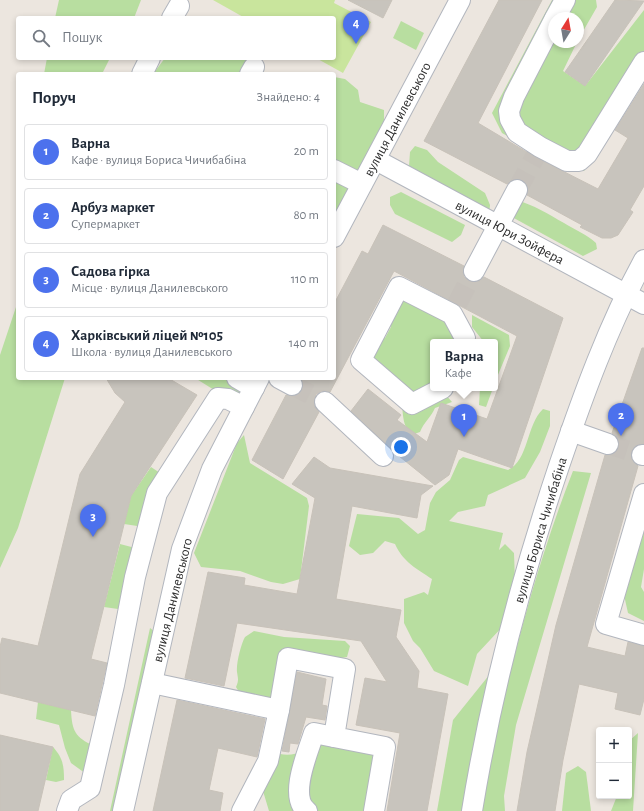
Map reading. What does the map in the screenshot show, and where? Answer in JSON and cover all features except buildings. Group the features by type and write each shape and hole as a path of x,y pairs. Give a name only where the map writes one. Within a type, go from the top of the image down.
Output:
{"street":[{"name":"вулиця Данилевського","path":"336,233 460,0"},
{"path":"559,12 565,0"},
{"path":"548,32 514,97 509,111 512,126 538,151 567,161 579,161 583,158 644,62"},
{"path":"143,72 149,60"},
{"name":"вулиця Юри Зойфера","path":"376,160 644,304"},
{"path":"336,171 362,184"},
{"path":"474,271 517,190"},
{"name":"вулиця Бориса Чичибабіна","path":"472,811 496,686 512,619 536,535 571,431 601,351 626,294 644,260"},
{"path":"437,391 412,404 361,360 399,287 455,309 465,339"},
{"path":"245,380 257,383"},
{"name":"вулиця Данилевського","path":"123,811 182,549 212,469 257,383"},
{"path":"67,811 71,800 90,788 114,685 136,577 157,493 218,398 228,399 244,407"},
{"path":"325,402 383,456"},
{"path":"571,431 608,444"},
{"path":"644,494 606,624 644,635"},
{"path":"242,811 268,761 288,658 345,669 334,737"},
{"path":"152,683 279,710"},
{"path":"307,811 303,808 298,795 302,769 314,733 385,747 374,811"}],"green space":[{"path":"59,0 141,0 135,16 55,16"},
{"path":"213,0 335,0 334,3 371,22 343,73 320,60 336,60 336,16 241,16"},
{"path":"552,0 596,0 597,7 584,30 584,12 548,12 548,48 574,48 563,71 585,86 644,10 644,76 607,139 584,171 575,171 554,162 502,133 492,113"},
{"path":"401,21 424,33 416,50 393,38"},
{"path":"47,60 109,60 103,72 44,72"},
{"path":"164,60 250,60 243,72 154,72"},
{"path":"336,77 345,79 358,90 360,102 384,110 384,125 336,221"},
{"path":"415,146 427,150 438,162 485,193 490,205 489,215 477,211 444,185 409,166 410,152"},
{"path":"401,192 465,225 461,235 452,242 395,214 390,205 390,197"},
{"path":"516,200 541,210 584,235 596,243 597,249 583,256 512,217"},
{"path":"408,283 452,328 454,339 430,339 430,391 439,391 445,394 452,402 435,408 420,432 411,435 405,424 402,404 371,374 376,336 385,338 391,327 380,313"},
{"path":"16,307 16,380 64,380 18,528 0,568 0,355"},
{"path":"472,315 509,335 510,346 498,375 498,339 482,339 472,327"},
{"path":"198,380 254,380 245,396 219,393"},
{"path":"480,391 492,391 486,407 479,405"},
{"path":"543,409 550,411 550,426 540,452 525,478 488,495 485,506 458,512 449,521 503,533 499,550 505,544 514,553 515,581 504,625 477,654 468,686 434,671 420,648 413,641 404,623 404,599 424,592 428,595 432,579 406,560 395,544 385,541 373,553 360,555 349,546 357,514 399,518 418,534 425,530 430,503 436,492 450,480 459,460 463,457 508,470 515,465 520,458 524,451 533,424"},
{"path":"244,435 250,463 307,498 309,506 300,579 283,584 271,582 240,571 201,567 194,553 237,443"},
{"path":"151,467 163,475 144,527 124,524 131,496"},
{"path":"573,471 591,473 516,725 504,796 505,811 478,811 508,682 530,597 557,513"},
{"path":"644,523 644,569 641,587 644,592 644,621 628,613 624,595"},
{"path":"120,544 139,549 125,610 104,607"},
{"path":"150,628 159,635 118,811 110,811"},
{"path":"254,631 284,637 345,641 350,646 347,657 336,659 294,655 276,702 244,700 236,687 238,683 237,664 243,640"},
{"path":"494,669 468,811 437,811 453,720"},
{"path":"38,702 71,710 72,723 76,732 83,740 94,746 89,776 71,763 65,748 59,725 36,719"},
{"path":"638,733 633,811 611,811 616,799 632,799 632,738"},
{"path":"319,743 377,756 371,811 269,811 263,791 268,761 280,754 296,754"},
{"path":"53,747 61,759 64,770 64,780 56,782 46,780"},
{"path":"578,766 586,772 591,811 562,811 566,773"}],"tunnel":[{"path":"517,190 536,155"},
{"path":"457,304 474,271"},
{"path":"292,385 325,402"},
{"path":"608,444 642,455"}],"place":[{"name":"Харківський ліцей №105","path":"356,44"},
{"name":"Арбуз маркет","path":"621,436"},
{"name":"Варна","path":"464,437"},
{"name":"Садова гірка","path":"93,537"}]}
